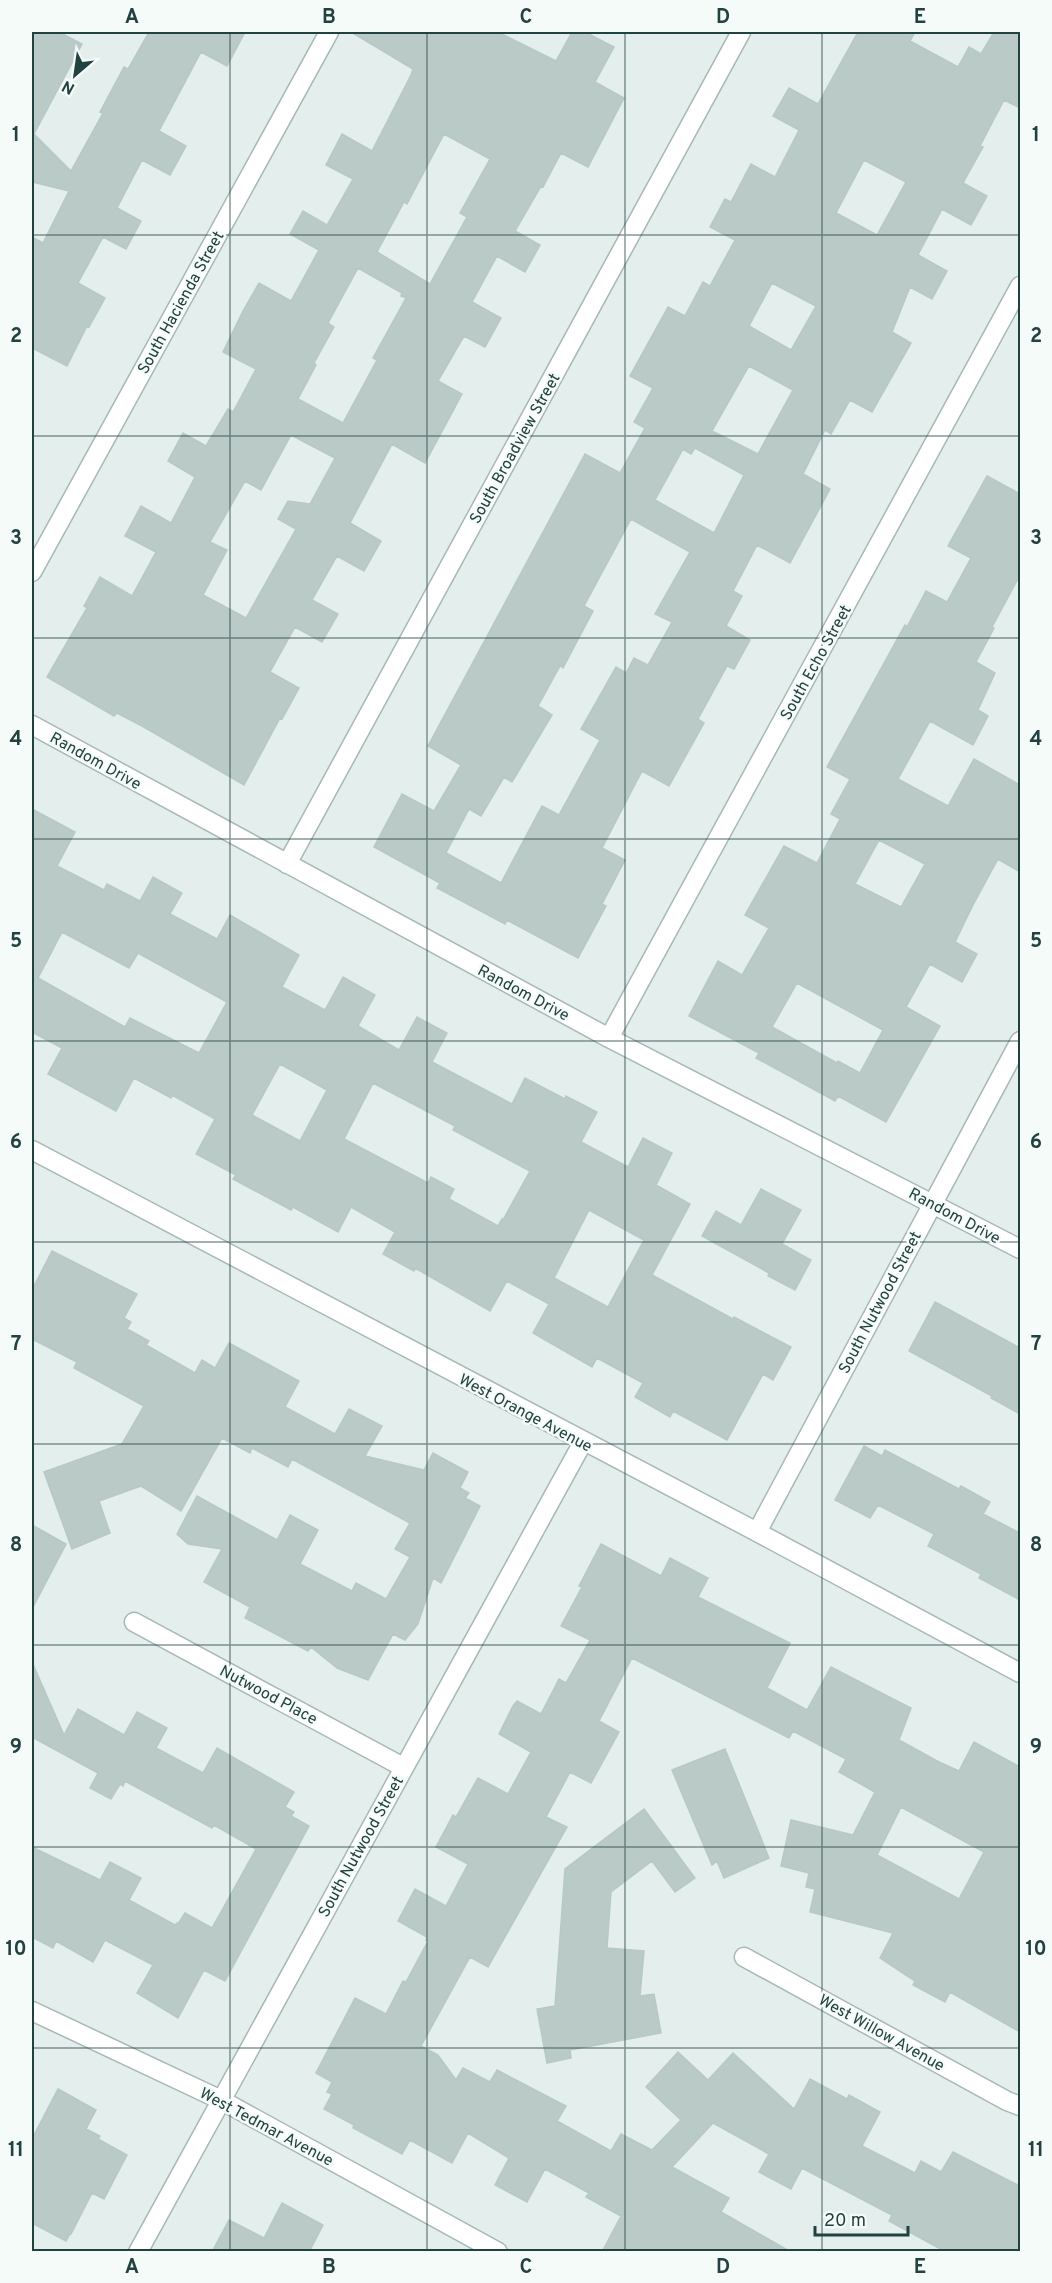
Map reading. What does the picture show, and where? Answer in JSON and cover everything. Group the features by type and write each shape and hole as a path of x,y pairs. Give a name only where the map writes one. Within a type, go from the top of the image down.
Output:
{"street":[{"name":"South Hacienda Street","path":"32,572 329,32"},
{"name":"South Broadview Street","path":"287,864 741,32"},
{"name":"South Echo Street","path":"609,1038 1020,286"},
{"name":"Random Drive","path":"32,725 609,1038 1020,1249"},
{"name":"South Nutwood Street","path":"756,1532 1020,1041"},
{"name":"West Orange Avenue","path":"32,1150 1020,1673"},
{"name":"South Nutwood Street","path":"138,2252 583,1442"},
{"name":"Nutwood Place","path":"134,1622 403,1767"},
{"name":"West Willow Avenue","path":"744,1957 1020,2106"},
{"name":"West Tedmar Avenue","path":"32,2011 221,2100 498,2252"}],"building":[{"path":"32,32 59,32 82,44 34,134 71,171 103,113 100,112 124,67 128,69 149,32 245,32 227,66 201,52 159,131 186,146 170,175 142,160 117,208 141,221 126,249 103,237 78,283 105,298 89,327 87,326 67,366 32,348 32,237 43,243 69,191 32,182"},
{"path":"351,32 498,32 556,61 572,32 585,32 614,47 595,82 624,98 588,167 561,153 515,231 540,245 525,272 497,256 472,302 501,318 485,347 464,336 438,381 462,394 425,463 392,444 350,523 381,541 364,571 337,556 312,600 338,614 322,642 295,627 270,672 299,688 244,785 142,726 117,713 114,716 47,677 87,608 84,606 100,577 132,596 156,552 125,536 141,506 171,523 195,477 168,461 183,433 206,446 228,409 233,412 256,369 223,352 243,311 259,283 291,301 319,250 290,234 303,211 327,225 353,179 326,165 342,134 372,151 413,69","holes":["444,134 490,159 460,213 467,217 430,284 377,252 404,202 407,204","358,268 402,293 401,296 406,298 373,358 377,360 343,423 298,399 334,327 328,323","291,435 335,458 310,504 288,501 278,519 296,529 246,618 203,595 227,550 210,542 245,481 261,490"]},
{"path":"858,32 915,32 910,41 958,67 969,47 981,54 994,32 1020,32 1020,108 1004,100 980,146 983,147 963,183 987,196 971,225 942,209 918,255 947,271 932,299 910,287 892,332 911,343 872,412 850,400 831,434 825,430 803,474 830,489 790,563 757,545 733,591 742,596 726,626 750,640 734,669 727,666 698,719 704,723 669,786 642,771 602,848 625,860 602,904 606,906 578,958 507,920 505,924 437,888 440,883 374,847 402,794 434,811 461,765 428,746 585,454 620,473 645,428 634,422 653,388 630,376 668,307 685,316 703,282 710,286 735,240 710,227 725,199 731,202 751,164 775,177 799,130 773,116 789,88 818,104","holes":["864,160 906,182 877,235 836,213","772,283 816,306 791,350 749,326","749,366 793,390 758,454 712,431","695,448 744,475 714,533 655,500 683,449 691,454","631,519 690,552 655,614 672,622 648,665 634,658 626,673 616,667 581,729 600,740 559,815 542,806 501,883 446,853 469,809 481,816 504,777 512,782 552,715 538,706 560,666 563,668 593,611 584,606"]},
{"path":"987,476 1020,494 1020,575 976,662 995,673 978,710 988,716 973,745 930,721 898,779 948,806 974,759 1020,785 1020,872 998,859 973,905 955,942 977,954 962,982 930,964 906,1007 940,1026 886,1122 838,1096 835,1101 756,1058 759,1053 689,1016 718,961 742,975 769,928 745,915 784,846 817,863 840,819 831,814 850,779 827,767 926,591 947,602 971,558 948,546","holes":["879,840 925,864 901,907 855,884","797,983 883,1030 860,1073 772,1027"]},
{"path":"32,809 75,832 57,866 104,890 107,884 140,901 153,877 182,893 170,914 217,939 230,915 299,955 282,987 325,1010 343,977 375,995 358,1026 399,1050 417,1017 447,1033 432,1062 512,1104 525,1078 565,1099 566,1096 597,1112 581,1142 628,1167 643,1138 672,1153 656,1185 690,1204 652,1275 733,1319 734,1317 791,1347 773,1380 763,1374 727,1440 673,1411 670,1417 635,1397 643,1383 597,1358 592,1367 533,1333 549,1304 507,1281 490,1311 415,1268 414,1271 383,1254 395,1232 351,1207 338,1232 293,1207 291,1210 233,1179 236,1175 196,1154 215,1119 172,1095 171,1098 134,1078 116,1111 48,1074 62,1048 32,1032","holes":["62,932 129,968 138,953 227,1002 199,1053 130,1018 125,1027 38,978","280,1064 327,1090 300,1141 252,1115","373,1083 455,1126 453,1130 530,1171 498,1226 449,1199 454,1189 431,1177 428,1183 344,1139","589,1210 644,1240 608,1307 554,1278"]},
{"path":"761,1189 801,1210 782,1244 811,1260 795,1290 702,1236 716,1211 741,1225"},
{"path":"52,1251 137,1294 124,1318 131,1322 127,1329 149,1341 146,1345 195,1373 202,1360 215,1368 229,1343 299,1381 285,1407 335,1434 349,1409 382,1426 365,1456 424,1470 433,1453 468,1472 460,1488 469,1493 465,1498 480,1506 441,1583 433,1578 418,1624 405,1640 393,1634 368,1680 337,1668 311,1647 308,1651 245,1618 250,1607 204,1582 222,1549 188,1544 177,1534 197,1496 277,1540 290,1515 318,1530 300,1564 352,1591 356,1583 386,1599 410,1557 395,1549 410,1523 292,1459 288,1467 252,1448 250,1453 222,1438 181,1511 141,1486 99,1501 110,1533 72,1549 44,1472 122,1444 144,1406 74,1368 77,1362 32,1339 32,1290"},
{"path":"935,1302 1020,1348 1020,1414 991,1398 992,1396 909,1351"},
{"path":"864,1446 882,1456 885,1450 959,1489 961,1486 990,1502 983,1514 1020,1533 1020,1600 979,1578 981,1574 928,1546 934,1534 878,1505 870,1518 835,1500"},
{"path":"32,1525 66,1544 32,1609"},
{"path":"601,1544 661,1576 670,1558 708,1578 698,1597 790,1643 767,1688 807,1710 831,1667 911,1708 899,1740 939,1762 959,1771 974,1742 1020,1767 1020,2032 950,1992 945,2002 913,1985 915,1981 880,1958 893,1933 810,1912 815,1889 806,1887 809,1873 781,1866 791,1820 853,1835 875,1792 839,1772 846,1759 793,1731 789,1738 632,1658 599,1721 619,1732 591,1783 570,1772 546,1817 567,1827 488,1967 470,1957 421,2046 438,2055 456,2080 463,2068 490,2082 497,2070 566,2106 557,2121 611,2151 621,2134 652,2150 681,2120 646,2087 678,2052 708,2080 733,2053 794,2109 810,2079 847,2099 849,2095 880,2112 862,2146 915,2173 921,2161 941,2172 953,2152 1020,2186 1020,2252 946,2252 889,2221 892,2215 802,2168 791,2189 759,2172 769,2154 713,2123 672,2167 729,2198 721,2212 791,2252 602,2252 621,2216 586,2197 589,2193 545,2169 527,2202 495,2185 509,2158 468,2133 452,2163 410,2140 402,2154 353,2128 354,2125 324,2109 332,2094 327,2092 332,2082 316,2073 355,1998 386,2014 428,1941 427,1937 398,1921 415,1889 446,1906 468,1864 436,1847 453,1815 456,1817 478,1778 508,1794 531,1752 499,1734 513,1706 517,1701 541,1714 559,1679 566,1683 590,1640 561,1626 582,1587 579,1586","holes":["901,1807 984,1852 959,1899 877,1855"]},
{"path":"32,1662 64,1735 78,1709 124,1735 137,1712 167,1728 156,1748 203,1773 217,1748 294,1792 285,1807 294,1812 291,1816 309,1826 225,1981 204,1970 178,2018 137,1993 153,1965 105,1940 93,1962 56,1941 53,1948 32,1937 32,1847 100,1880 110,1862 141,1878 129,1900 175,1925 185,1913 212,1928 256,1849 214,1825 212,1828 125,1781 123,1786 120,1784 111,1799 90,1788 98,1773 32,1737"},
{"path":"725,1749 769,1858 724,1878 717,1861 712,1865 672,1770"},
{"path":"644,1809 695,1878 675,1892 652,1861 611,1892 607,1948 644,1951 640,1996 654,1994 661,2033 570,2050 571,2058 547,2063 537,2009 555,2006 565,1869"},
{"path":"58,2089 96,2110 86,2129 100,2136 98,2139 127,2155 104,2199 92,2193 66,2241 32,2223 32,2139"},
{"path":"282,2203 323,2225 309,2252 212,2252 229,2220 264,2238"}]}
